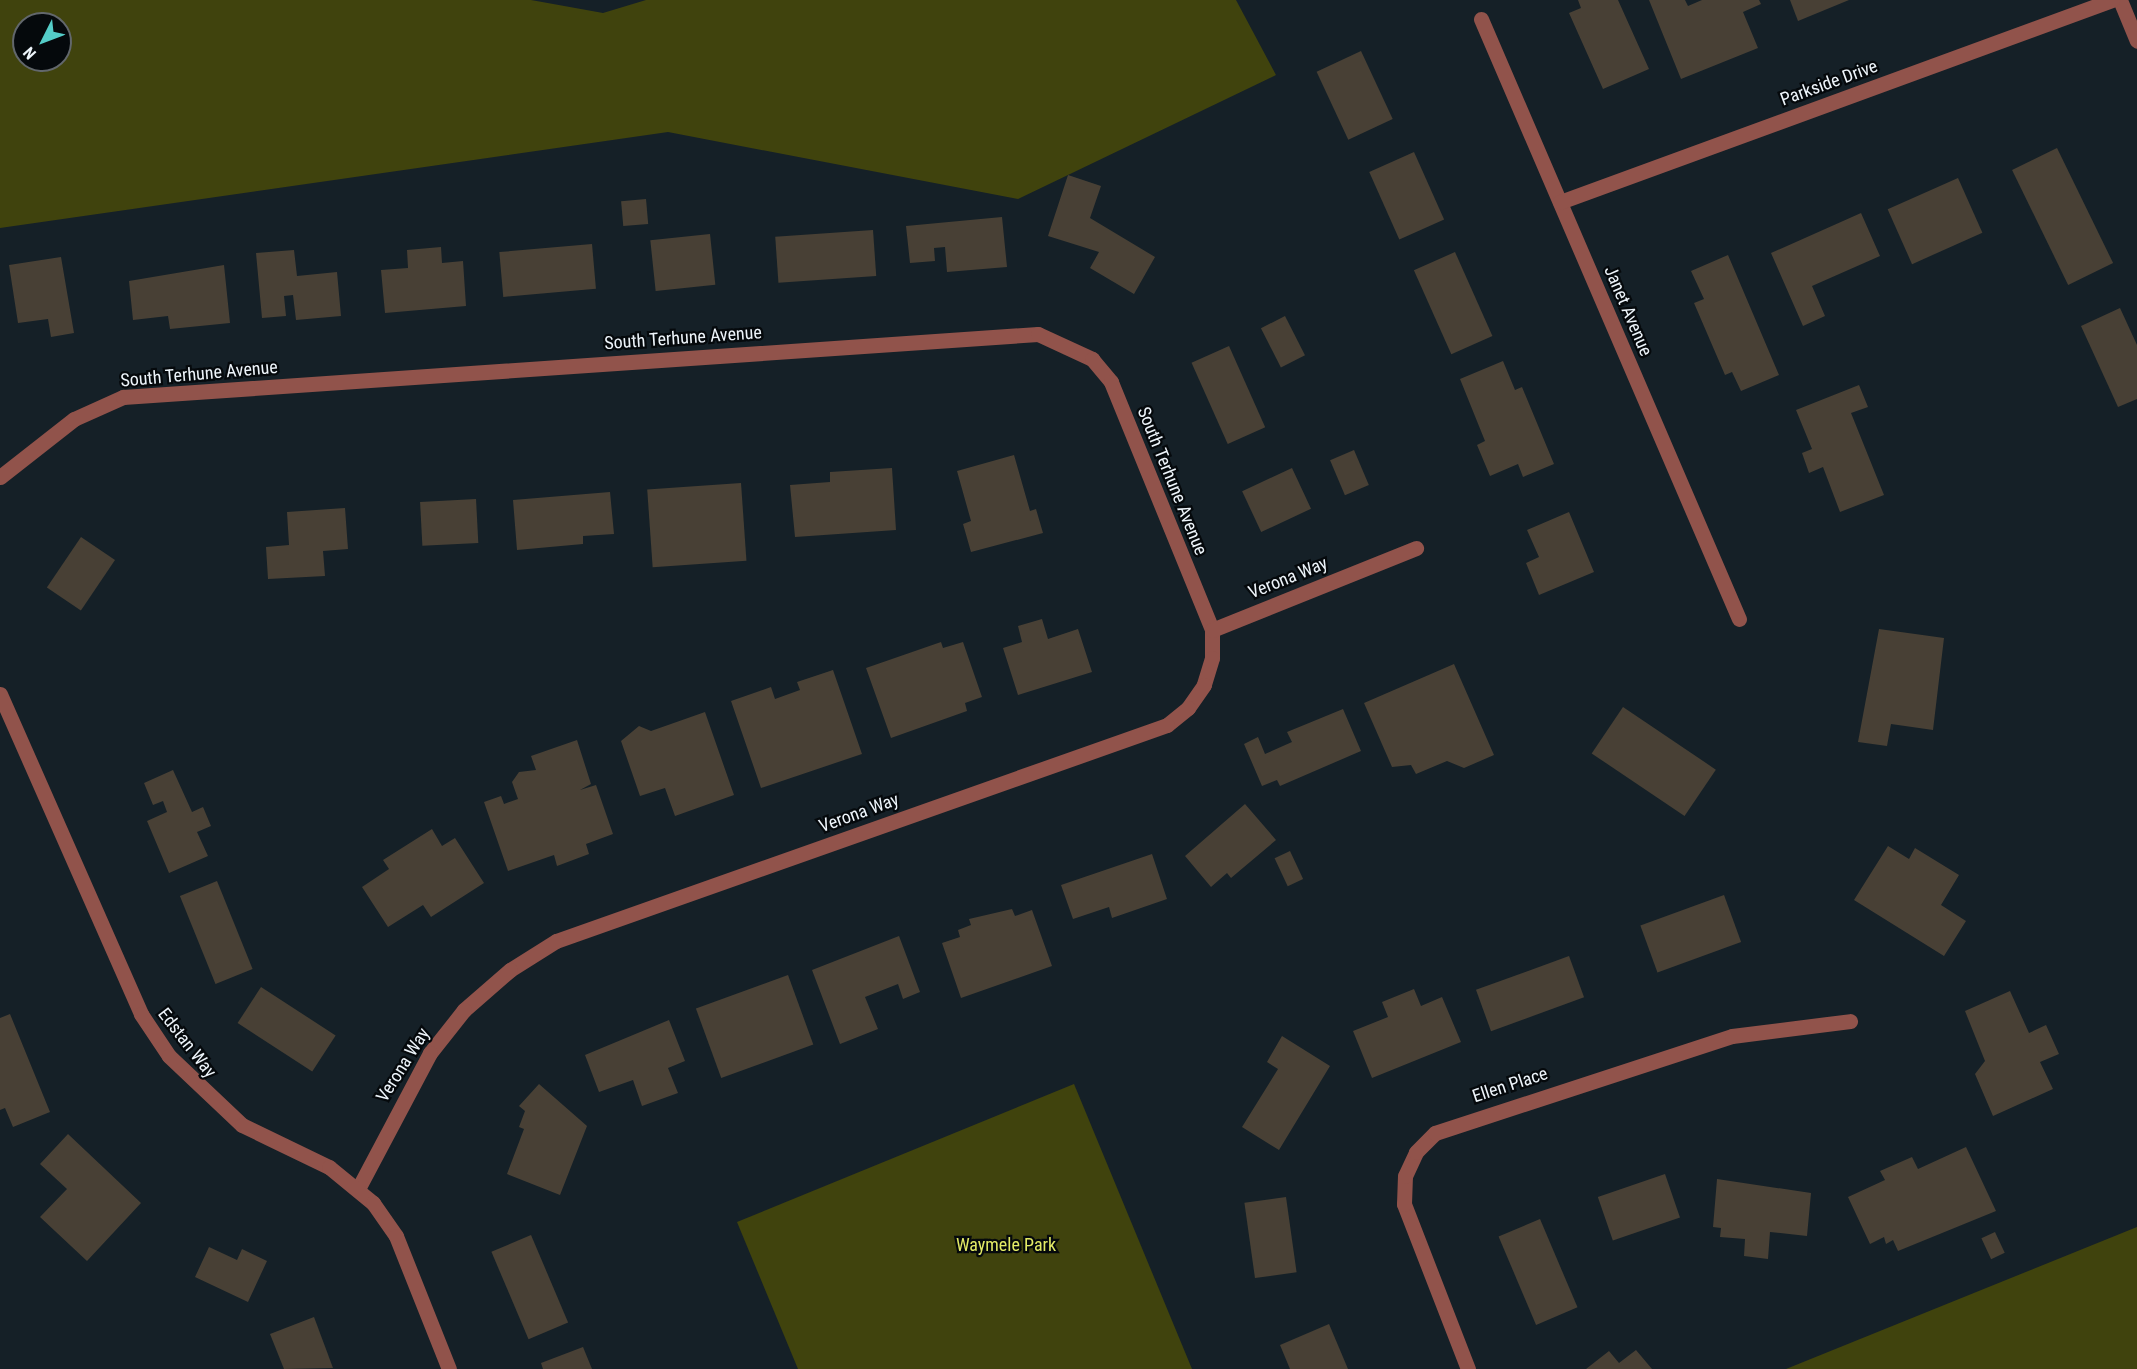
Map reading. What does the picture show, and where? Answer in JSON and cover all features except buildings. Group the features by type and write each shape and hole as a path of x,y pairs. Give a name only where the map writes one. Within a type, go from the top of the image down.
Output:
{"street":[{"name":"Parkside Drive","path":"1560,202 2112,0"},
{"path":"2120,0 2137,40"},
{"name":"Janet Avenue","path":"1481,19 1739,619"},
{"name":"South Terhune Avenue","path":"0,477 74,419 123,397 1038,334 1083,354 1111,382 1212,630"},
{"name":"Verona Way","path":"358,1189 429,1053 464,1010 510,970 556,941 1167,725 1204,685 1212,658 1212,630 1416,549"},
{"name":"Edstan Way","path":"0,694 141,1014 169,1056 202,1094 242,1125 330,1167 358,1189 396,1236 449,1369"},
{"name":"Ellen Place","path":"1468,1369 1404,1204 1412,1160 1435,1133 1732,1036 1850,1021"}],"green space":[{"path":"0,0 531,0 603,13 646,0 1236,0 1276,75 1018,199 668,132 0,228"},
{"name":"Waymele Park","path":"1074,1084 1192,1369 798,1369 737,1222"},
{"path":"2137,1227 2137,1369 1786,1369"}]}
